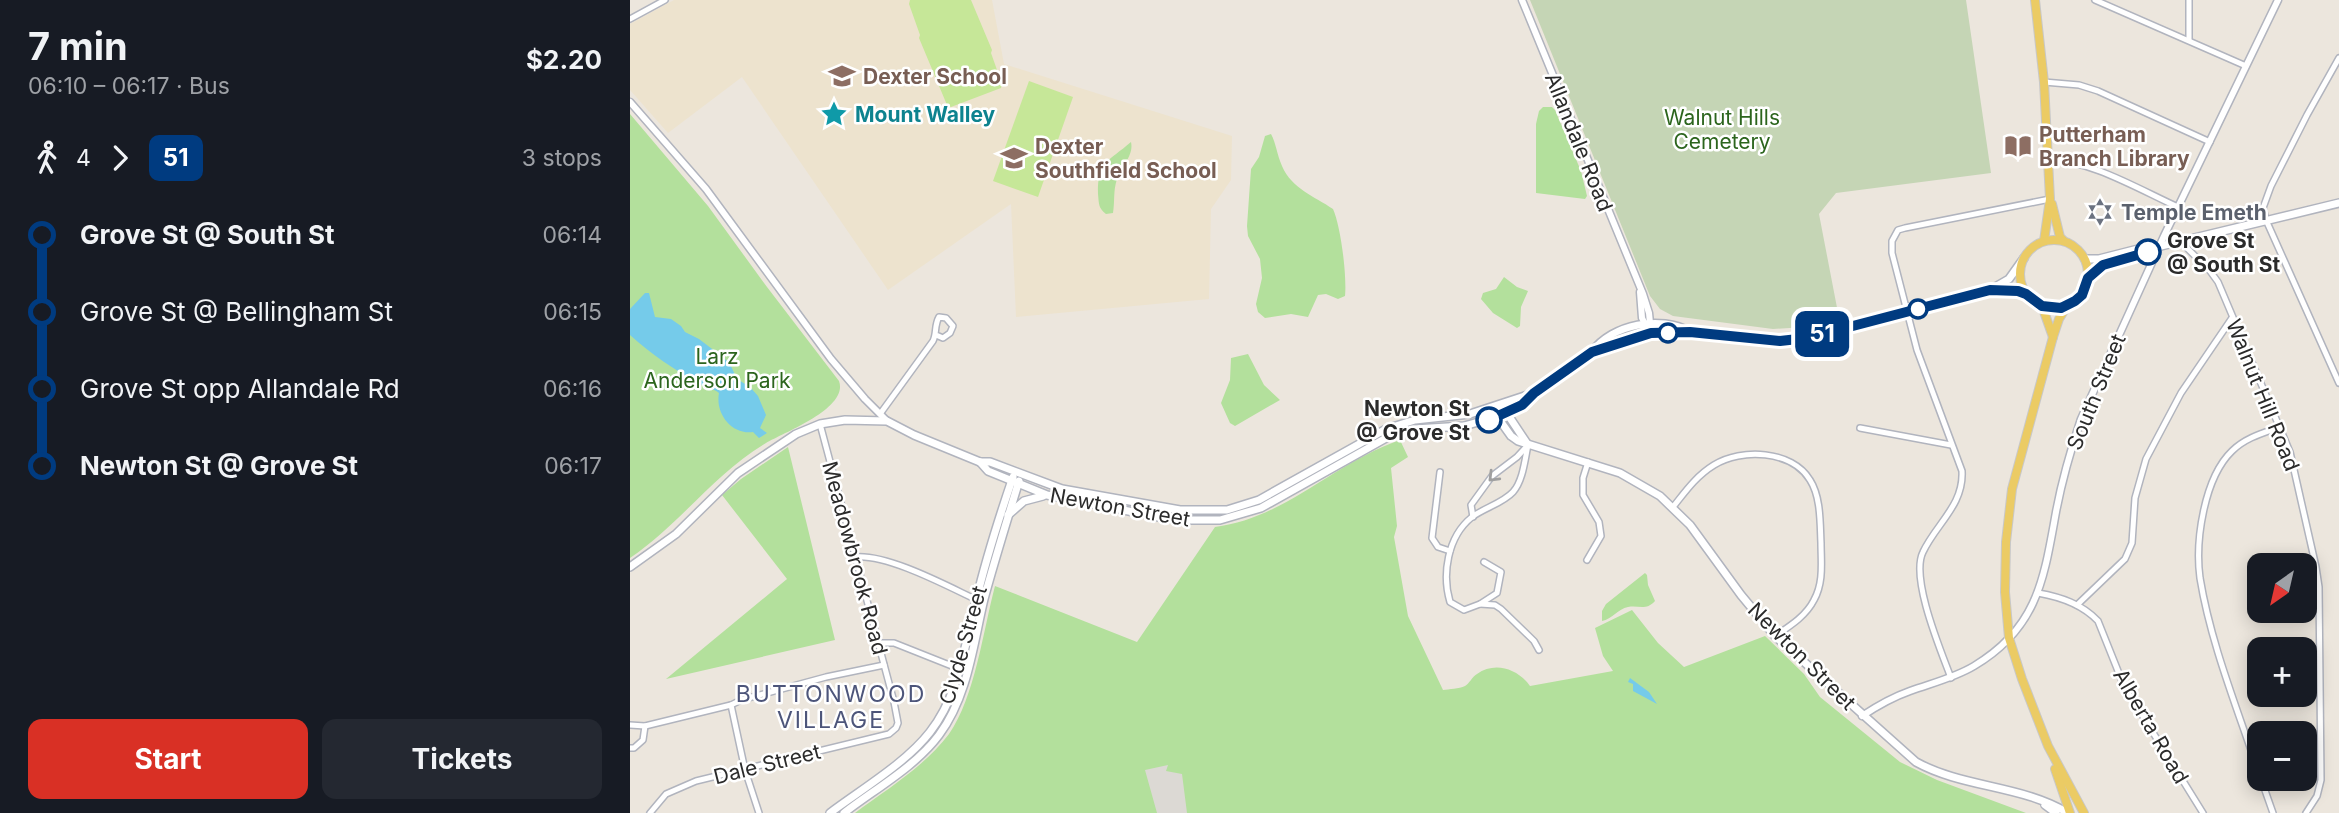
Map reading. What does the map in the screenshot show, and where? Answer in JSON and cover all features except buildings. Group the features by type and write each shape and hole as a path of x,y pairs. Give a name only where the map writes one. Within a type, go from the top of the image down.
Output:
{"main road":[{"path":"2035,0 2049,161 2050,199 2044,241"},
{"path":"2050,199 2060,237 2080,251 2085,259 2088,278 2082,295 2067,306 2059,319 2053,337 2010,497 2004,573 2009,638 2069,813"},
{"path":"2085,259 2099,259 2161,246 2339,203"},
{"path":"1534,393 1592,352 1651,333 1690,332 1780,341 1807,338 1990,290 2009,279 2036,245 2044,241 2064,241"},
{"path":"2088,278 2106,263 2148,252 2151,248"},
{"path":"2024,257 2020,276 2026,294"},
{"path":"1990,290 2026,294 2042,306 2055,309 2067,306"},
{"path":"2042,306 2053,337"},
{"path":"1592,352 1597,345 1617,333 1647,324 1677,325 1690,332"},
{"name":"Newton Street","path":"887,421 980,462 990,462 1062,489 1199,512 1227,510 1259,500 1386,429 1408,422 1459,416 1493,408 1534,393"},
{"name":"Newton Street","path":"980,462 988,471 1047,495 1177,520 1220,520 1261,508 1388,437 1414,429 1464,426 1498,418 1525,403 1534,393"},
{"path":"1503,405 1528,445"},
{"name":"Newton Street","path":"1493,408 1511,436 1528,445 1588,462 1639,482 1673,507 1690,525 1775,636 1904,753 1927,768 1969,782 2029,796 2069,813"},
{"path":"630,567 671,538 738,473 771,449 820,424 845,420 887,421"},
{"name":"Clyde Street","path":"844,813 908,765 933,742 953,714 962,692 963,671 980,601 1018,473"},
{"name":"Clyde Street","path":"980,601 1008,515 1015,483"},
{"path":"1008,515 1024,501 1047,495"},
{"name":"Clyde Street","path":"830,813 923,741 945,710 963,671"},
{"path":"2048,746 2084,813"},
{"name":"Newton Street","path":"2029,796 2056,813"}],"street":[{"path":"630,19 665,0"},
{"name":"Allandale Road","path":"1522,0 1647,305 1647,324 1651,333"},
{"path":"2095,0 2104,1 2246,66"},
{"path":"2189,0 2189,40"},
{"name":"South Street","path":"1862,716 1897,696 1951,678 1978,664 2009,638 2025,618 2045,575 2056,512 2074,439 2096,384 2278,0"},
{"path":"2339,58 2306,115 2263,208 2339,383"},
{"path":"2044,82 2079,85 2098,91 2210,142"},
{"name":"Newton Street","path":"630,102 711,195 831,359 887,421"},
{"path":"2049,161 2083,165 2178,207"},
{"path":"1951,678 1927,609 1920,573 1922,554 1961,491 1962,471 1927,382 1892,253 1892,241 1898,230 2050,199"},
{"name":"Walnut Hill Road","path":"2180,241 2218,282 2280,427 2297,478 2319,587 2320,780 2317,796 2306,813"},
{"path":"2077,605 2125,559 2132,542 2135,498 2146,459 2181,393 2232,318"},
{"path":"880,414 936,335"},
{"name":"Meadowbrook Road","path":"820,424 879,643 898,723 893,731"},
{"path":"2247,736 2211,627 2200,576 2200,550 2206,503 2215,476 2223,463 2231,451 2245,440 2280,427"},
{"path":"1860,428 1951,445"},
{"path":"1473,517 1471,505 1492,476 1528,445"},
{"path":"1484,562 1501,572 1497,593 1464,610 1450,602 1445,584 1450,551 1460,531 1473,517 1513,493 1518,486 1528,445"},
{"path":"1673,507 1702,474 1716,463 1738,457 1780,456 1793,461 1810,480 1815,491 1820,522 1820,584 1809,607 1775,636"},
{"path":"1587,560 1601,536 1599,522 1583,495 1583,478 1588,462"},
{"path":"1440,472 1432,538 1438,547 1450,551"},
{"path":"855,557 888,561 980,601"},
{"name":"Alberta Road","path":"2038,593 2077,605 2098,621 2123,686 2203,813"},
{"path":"1480,604 1495,605 1501,609 1539,650"},
{"path":"879,643 894,643 963,671"},
{"path":"630,725 645,726 731,705 826,677 884,665"},
{"path":"731,705 745,770 759,813"},
{"path":"630,748 643,740 645,726"},
{"name":"Dale Street","path":"650,813 666,794 696,781 893,731"},
{"path":"2265,791 2273,813"}],"shaded area":[{"name":"Dexter Southfield School","path":"674,0 992,0 1004,64 1232,136 1231,180 1211,209 1209,299 1016,317 1011,204 888,290 742,77 668,133 630,90 630,24"},
{"path":"1168,765 1166,771 1182,774 1187,813 1157,813 1145,770"}],"green space":[{"path":"910,0 971,0 992,50 1001,88 951,107 947,105 919,38"},
{"name":"Walnut Hills Cemetery","path":"1530,0 1966,0 1991,173 1836,193 1819,214 1839,318 1805,327 1773,329 1673,316 1660,309 1650,296"},
{"path":"1029,81 1073,97 1038,197 993,181"},
{"path":"1543,107 1552,107 1555,110 1581,171 1587,196 1585,199 1536,193 1536,124 1539,111"},
{"name":"Larz Anderson Park","path":"630,114 708,206 839,381 840,391 825,410 747,455 648,545 630,558"},
{"path":"1271,134 1286,174 1304,191 1333,209 1339,228 1345,296 1338,299 1326,294 1318,295 1308,317 1291,314 1265,318 1258,312 1256,304 1262,278 1260,259 1248,236 1251,169 1259,157 1265,136"},
{"path":"1131,142 1129,156 1116,183 1113,213 1106,214 1099,203 1098,194 1102,168"},
{"path":"1504,277 1528,291 1521,307 1520,326 1517,328 1493,313 1481,299 1483,293 1496,289"},
{"path":"1248,354 1264,385 1280,400 1235,426 1230,423 1221,403 1230,380 1231,358"},
{"path":"1400,440 1408,457 1391,468 1397,526 1394,537 1408,616 1443,690 1465,686 1477,674 1491,668 1513,671 1530,686 1613,671 1603,656 1595,628 1632,610 1658,643 1684,667 1765,636 1804,674 1820,697 1900,762 1937,780 2026,813 855,813 917,767 949,734 972,683 995,586 1137,642 1215,527 1264,513 1353,462"},
{"path":"788,447 835,640 666,679 787,579 722,495"},
{"path":"1645,573 1655,601 1645,607 1624,608 1602,621 1602,611 1606,604"}],"water":[{"path":"645,293 649,293 655,317 671,319 685,332 724,358 737,379 758,396 766,415 760,428 767,433 759,438 753,432 732,427 722,415 719,393 672,367 630,335 630,309"},
{"path":"1630,678 1649,692 1657,704 1633,691 1633,684 1628,682"}],"bus line":[{"name":"51","path":"1489,420 1522,405 1534,393 1592,352 1651,333 1690,332 1746,340 1780,341 1807,338 1990,290 2018,291 2042,306 2055,309 2067,306 2082,295 2088,278 2106,263 2148,252"}],"place":[{"name":"Dexter School","path":"842,76"},
{"name":"Mount Walley","path":"834,114"},
{"name":"Putterham Branch Library","path":"2018,146"},
{"name":"Dexter Southfield School","path":"1014,158"},
{"name":"Temple Emeth","path":"2100,212"},
{"name":"Grove St @ South St","path":"2148,252"},
{"name":"Newton St @ Grove St","path":"1489,420"}],"district":[{"name":"BUTTONWOOD VILLAGE","path":"831,707"}]}
